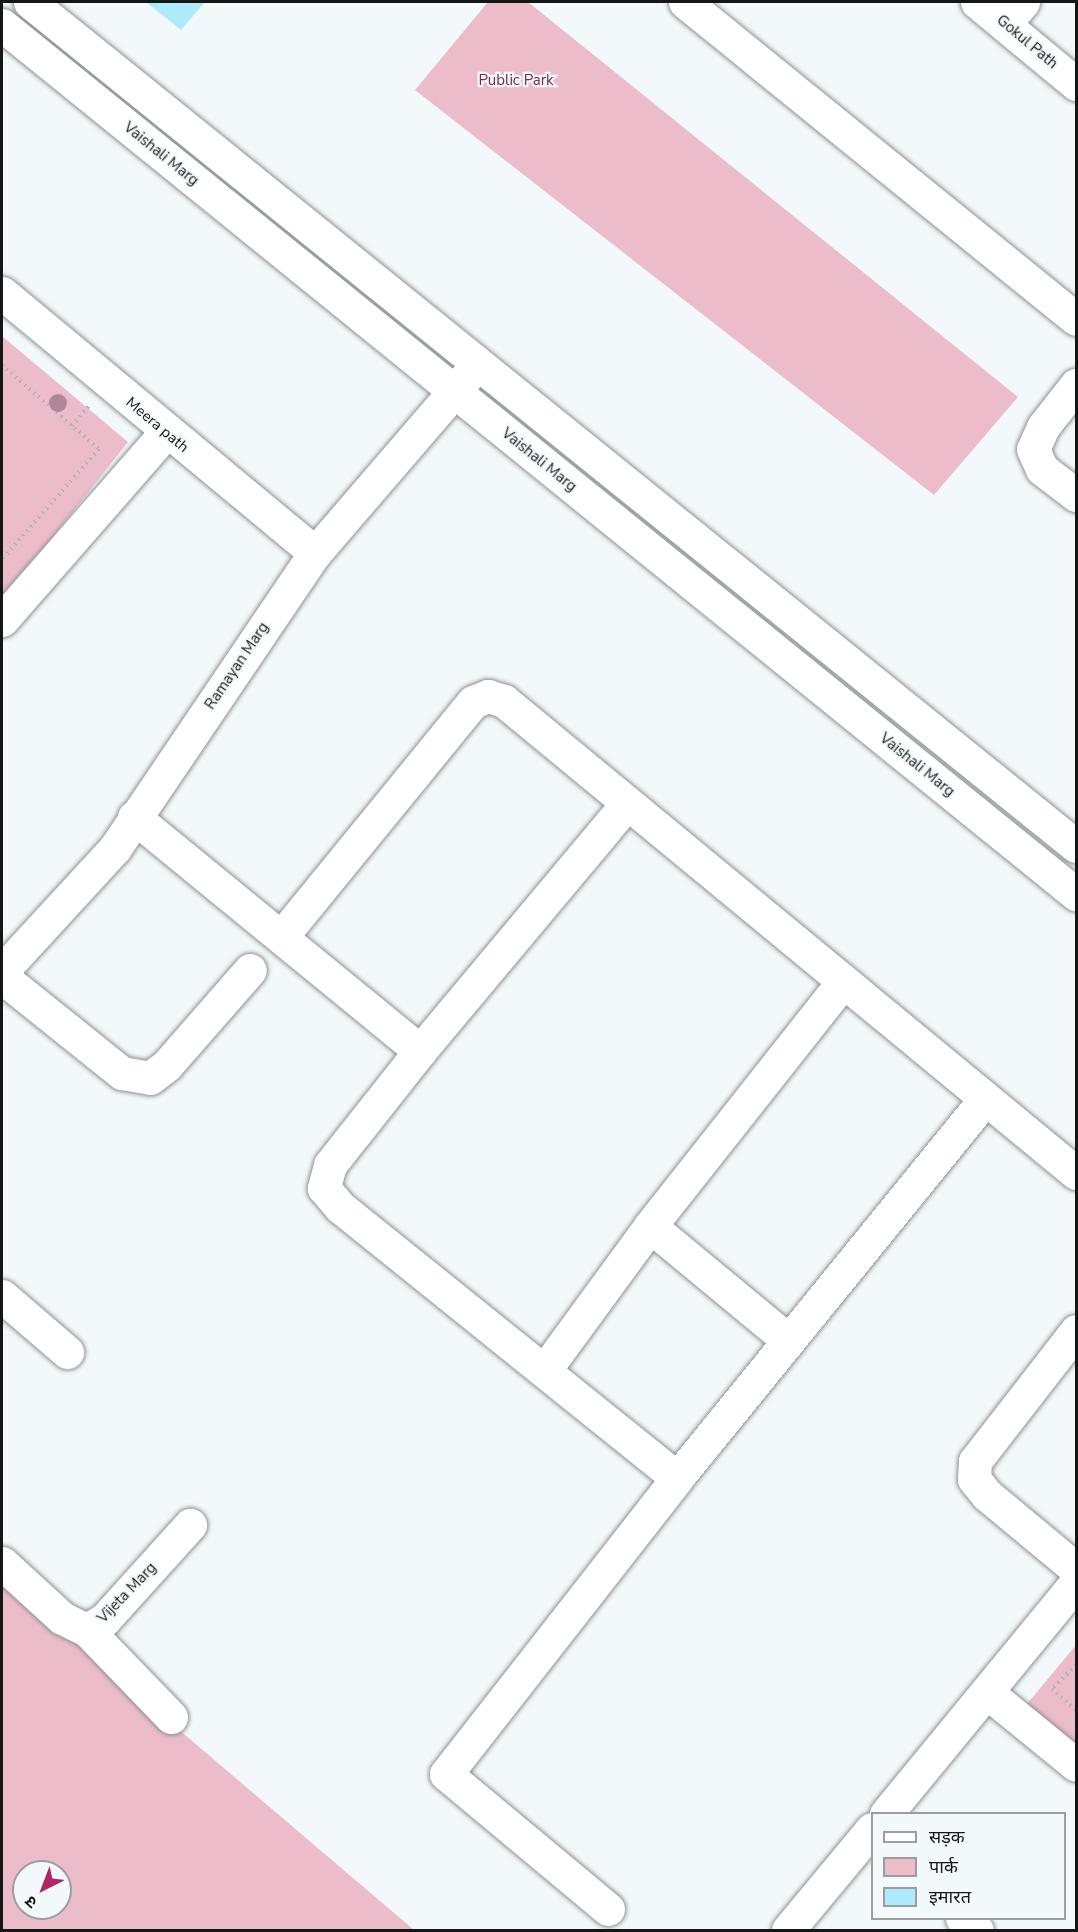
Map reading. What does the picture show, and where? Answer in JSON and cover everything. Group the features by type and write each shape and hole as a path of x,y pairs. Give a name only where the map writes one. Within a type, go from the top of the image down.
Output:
{"street":[{"path":"30,2 1077,846"},
{"path":"685,2 1077,318"},
{"name":"Gokul Path","path":"977,2 1013,13 1077,84"},
{"name":"Vaishali Marg","path":"2,26 1077,894"},
{"name":"Meera path","path":"2,293 315,554"},
{"name":"Ramayan Marg","path":"2,971 115,848 315,554 477,363"},
{"path":"1077,385 1043,427 1034,449 1042,469 1077,495"},
{"path":"2,620 166,432"},
{"path":"282,936 473,702 488,696 504,701 626,805 1077,1173"},
{"path":"626,805 420,1051 330,1165 324,1188 340,1207 677,1479"},
{"path":"134,817 420,1051"},
{"path":"2,977 122,1073 150,1078 167,1065 250,970"},
{"path":"544,1371 650,1226 843,982"},
{"path":"608,1909 446,1774 677,1479 985,1099"},
{"path":"650,1226 789,1341"},
{"path":"2,1296 67,1352"},
{"path":"1077,1331 975,1461 974,1479 987,1495 1077,1569"},
{"name":"Vijeta Marg","path":"2,1563 62,1618 87,1630 105,1619 190,1525"},
{"path":"888,1812 989,1694 1077,1583"},
{"path":"87,1630 171,1717"},
{"path":"989,1694 1077,1766"},
{"path":"788,1930 869,1839"},
{"path":"964,1920 977,1930"}],"path":[{"path":"2,365 99,449 2,559"},
{"path":"1077,1665 1052,1689 1077,1710"}],"green space":[{"name":"Public Park","path":"488,2 528,2 1018,397 934,495 415,90"},
{"path":"2,336 128,442 2,601"},
{"path":"2,1579 414,1930 2,1930"},
{"path":"1076,1645 1076,1745 1027,1704"}],"building":[{"path":"146,2 205,2 181,30"}]}
